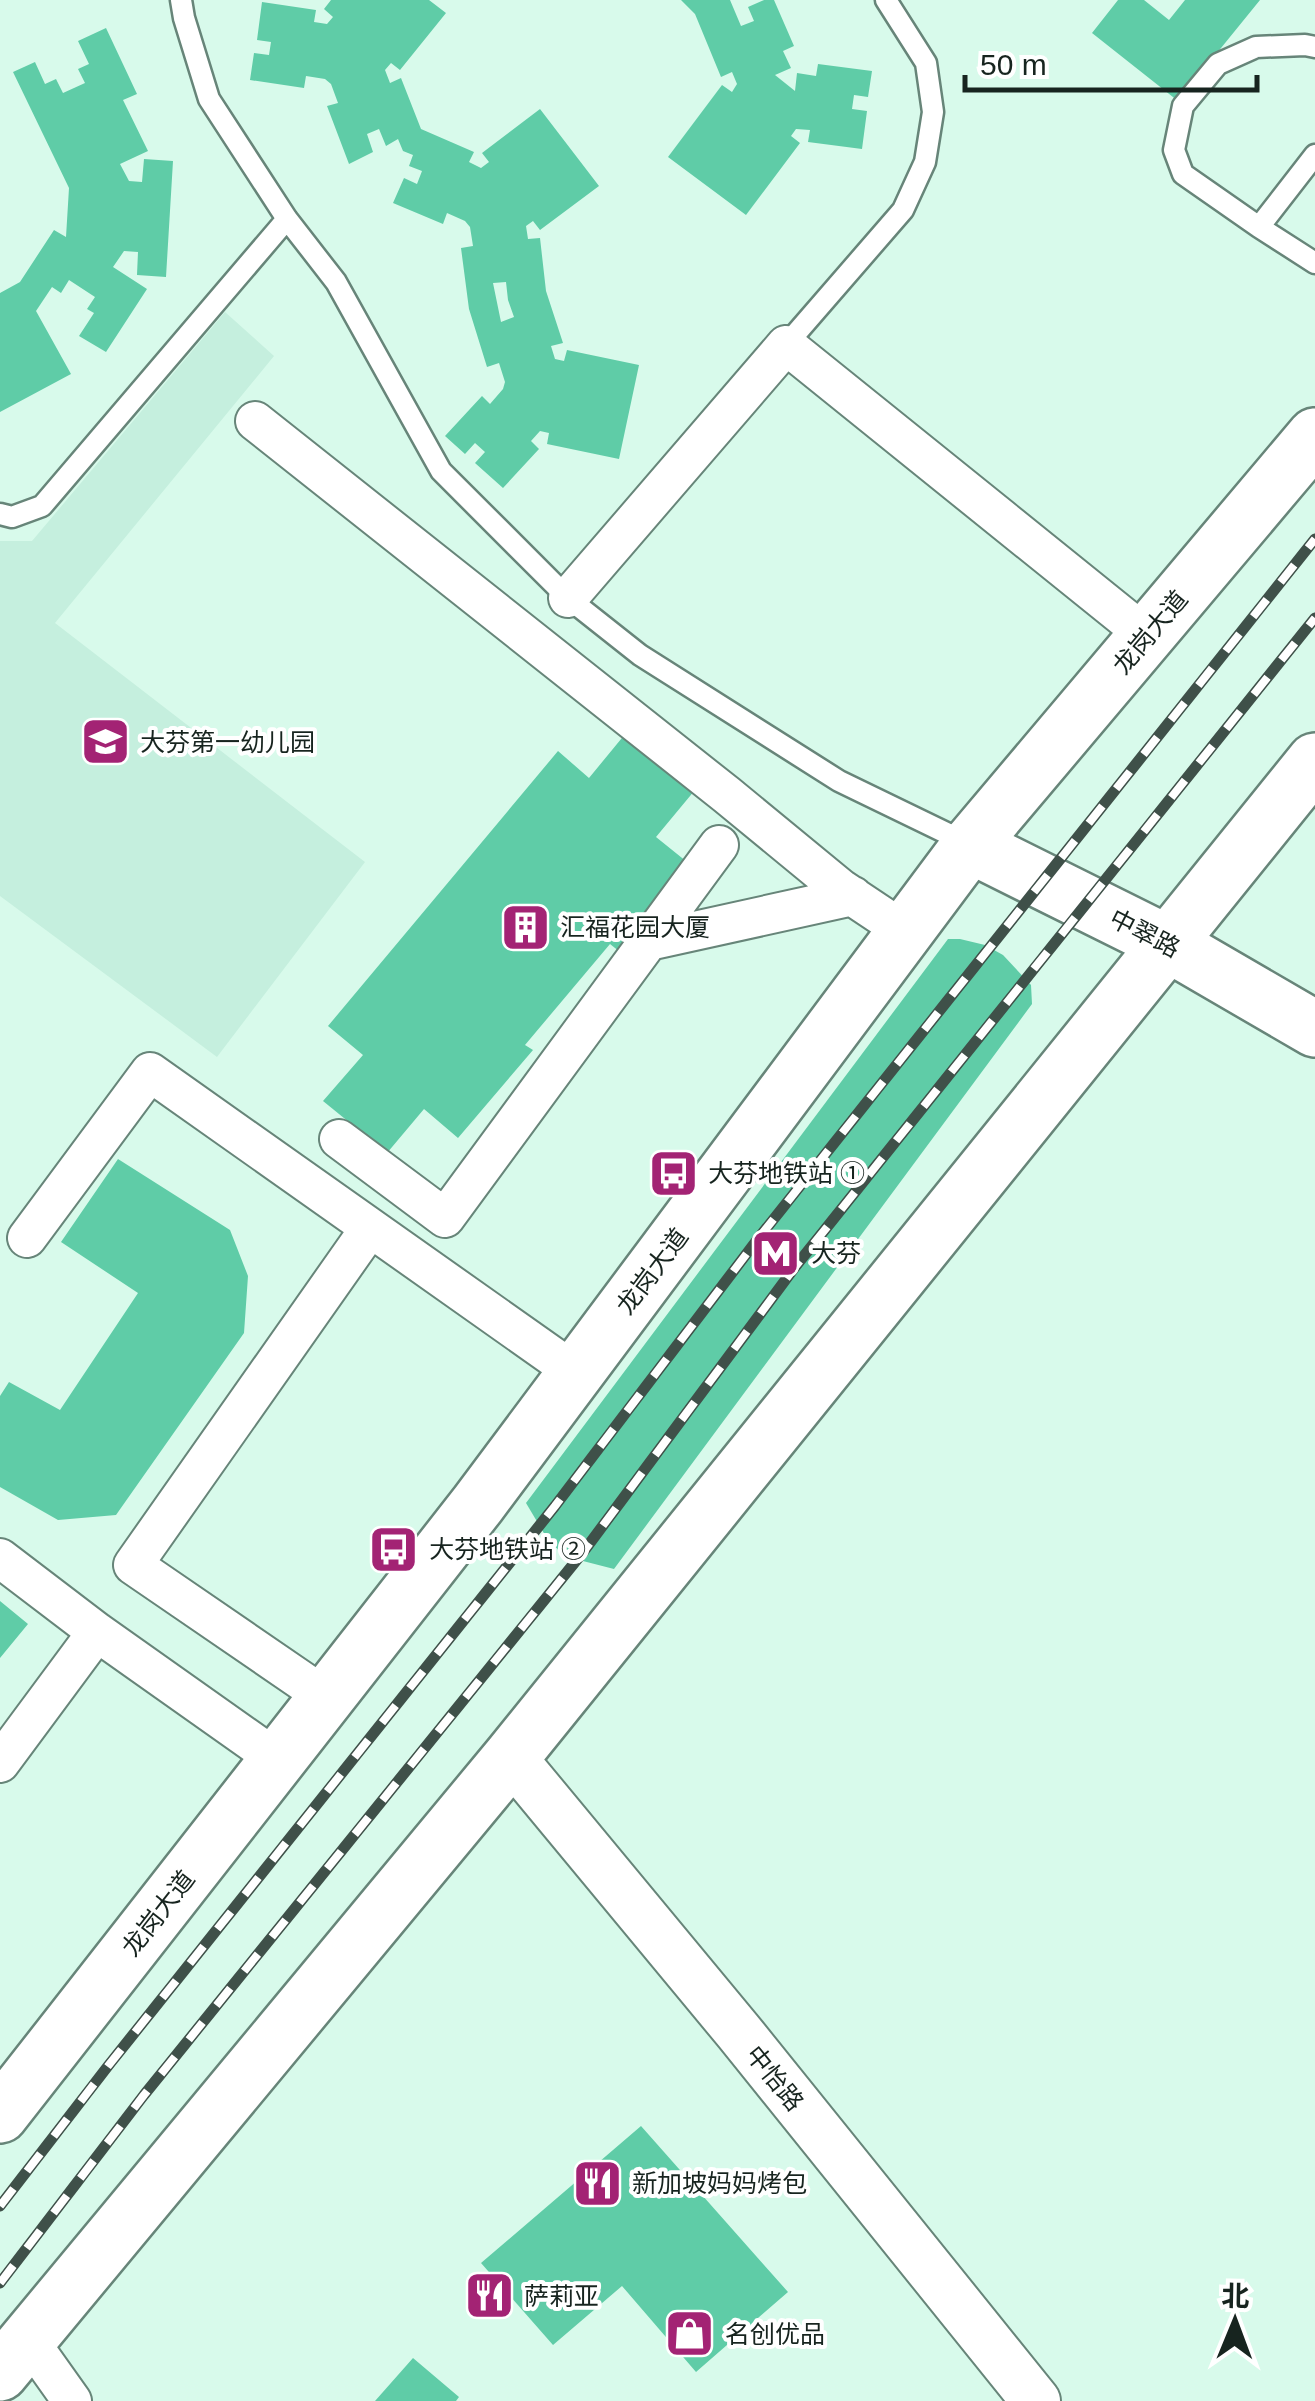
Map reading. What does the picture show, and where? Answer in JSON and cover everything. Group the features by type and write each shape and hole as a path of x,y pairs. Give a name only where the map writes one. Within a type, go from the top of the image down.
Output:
{"main road":[{"name":"龙岗大道","path":"0,2115 466,1519 970,845 1315,436"},
{"path":"14,2356 511,1757 1315,760"},
{"name":"中翠路","path":"970,845 1168,943 1315,1029"}],"street":[{"path":"568,598 786,345 1147,636"},
{"path":"255,421 728,794 840,888 906,932"},
{"path":"339,1139 445,1218 719,846"},
{"path":"648,941 853,896"},
{"path":"26,1238 150,1072 576,1374"},
{"path":"327,1698 133,1565 370,1228"},
{"path":"0,1558 278,1760"},
{"path":"0,1763 97,1632"},
{"name":"中怡路","path":"511,1757 1036,2401"},
{"path":"14,2356 72,2401"}],"lane":[{"path":"181,0 209,99 287,219 336,282 440,471 568,598 640,654 840,781 970,845"},
{"path":"786,345 903,210 925,162 933,112 926,63 886,0"},
{"path":"1315,47 1256,47 1218,64 1183,106 1174,150 1183,174 1315,263"},
{"path":"1259,227 1315,155"},
{"path":"0,514 12,518 42,506 287,219"}],"shaded area":[{"name":"大芬第一幼儿园","path":"225,312 274,356 55,623 365,862 217,1057 0,896 0,541 32,541"}],"building":[{"path":"331,0 429,0 446,13 400,70 391,63 385,70 390,83 401,78 421,129 474,152 469,162 481,168 489,162 482,153 540,109 599,186 540,230 533,221 526,226 528,239 540,238 546,291 563,343 551,346 555,359 564,361 567,350 639,365 619,459 547,444 549,433 540,431 531,441 539,449 503,488 475,463 485,452 475,443 465,454 445,436 482,396 490,404 505,382 499,363 487,367 469,309 461,248 473,246 470,227 447,213 443,224 393,203 404,178 417,184 422,171 409,166 413,155 403,151 398,139 386,146 379,129 367,134 373,152 349,164 327,106 338,103 325,79 306,76 304,88 250,80 254,53 269,55 271,42 257,40 262,2 316,10 314,22 327,24 333,17 324,9","holes":["506,282 514,317 501,322 493,283"]},
{"path":"681,0 730,0 741,26 754,21 748,7 774,0 794,46 783,51 791,68 775,75 795,91 797,73 816,76 818,64 872,71 868,97 854,95 852,109 867,111 862,149 808,142 810,130 796,129 791,136 800,143 746,215 668,157 722,85 732,92 737,84 732,72 721,77 695,14"},
{"path":"1118,0 1144,0 1169,20 1185,0 1260,0 1178,101 1092,33"},
{"path":"106,28 137,94 123,100 148,151 120,164 129,181 142,182 144,159 173,161 166,277 137,275 138,252 124,251 113,267 147,289 106,352 79,336 94,313 87,309 95,297 69,280 61,293 52,287 36,311 71,374 0,412 0,293 20,282 54,230 66,237 69,188 13,72 35,62 45,84 56,79 63,93 85,83 78,69 89,64 78,41"},
{"name":"汇福花园大厦","path":"626,733 695,790 656,837 692,866 620,952 610,944 525,1045 533,1050 458,1138 424,1109 387,1153 323,1101 363,1055 328,1026 558,751 589,778"},
{"name":"大芬","path":"948,939 985,945 1003,955 1031,985 1032,1004 614,1569 560,1552 526,1503"},
{"path":"118,1159 230,1230 248,1276 244,1333 116,1515 58,1520 0,1487 0,1396 9,1382 60,1410 138,1293 61,1242"},
{"path":"0,1601 28,1624 0,1658"},
{"path":"641,2126 788,2292 696,2372 622,2286 553,2345 481,2263"},
{"path":"413,2358 459,2397 456,2401 375,2401"}],"railway":[{"path":"0,2206 555,1506 757,1240 1315,539"},
{"path":"0,2283 144,2095 584,1551 795,1267 1315,618"}],"place":[{"name":"大芬第一幼儿园","path":"105,742"},
{"name":"汇福花园大厦","path":"525,927"},
{"name":"大芬地铁站 ①","path":"673,1173"},
{"name":"大芬","path":"776,1253"},
{"name":"大芬地铁站 ②","path":"394,1549"},
{"name":"新加坡妈妈烤包","path":"597,2183"},
{"name":"萨莉亚","path":"489,2296"},
{"name":"名创优品","path":"690,2334"}]}
